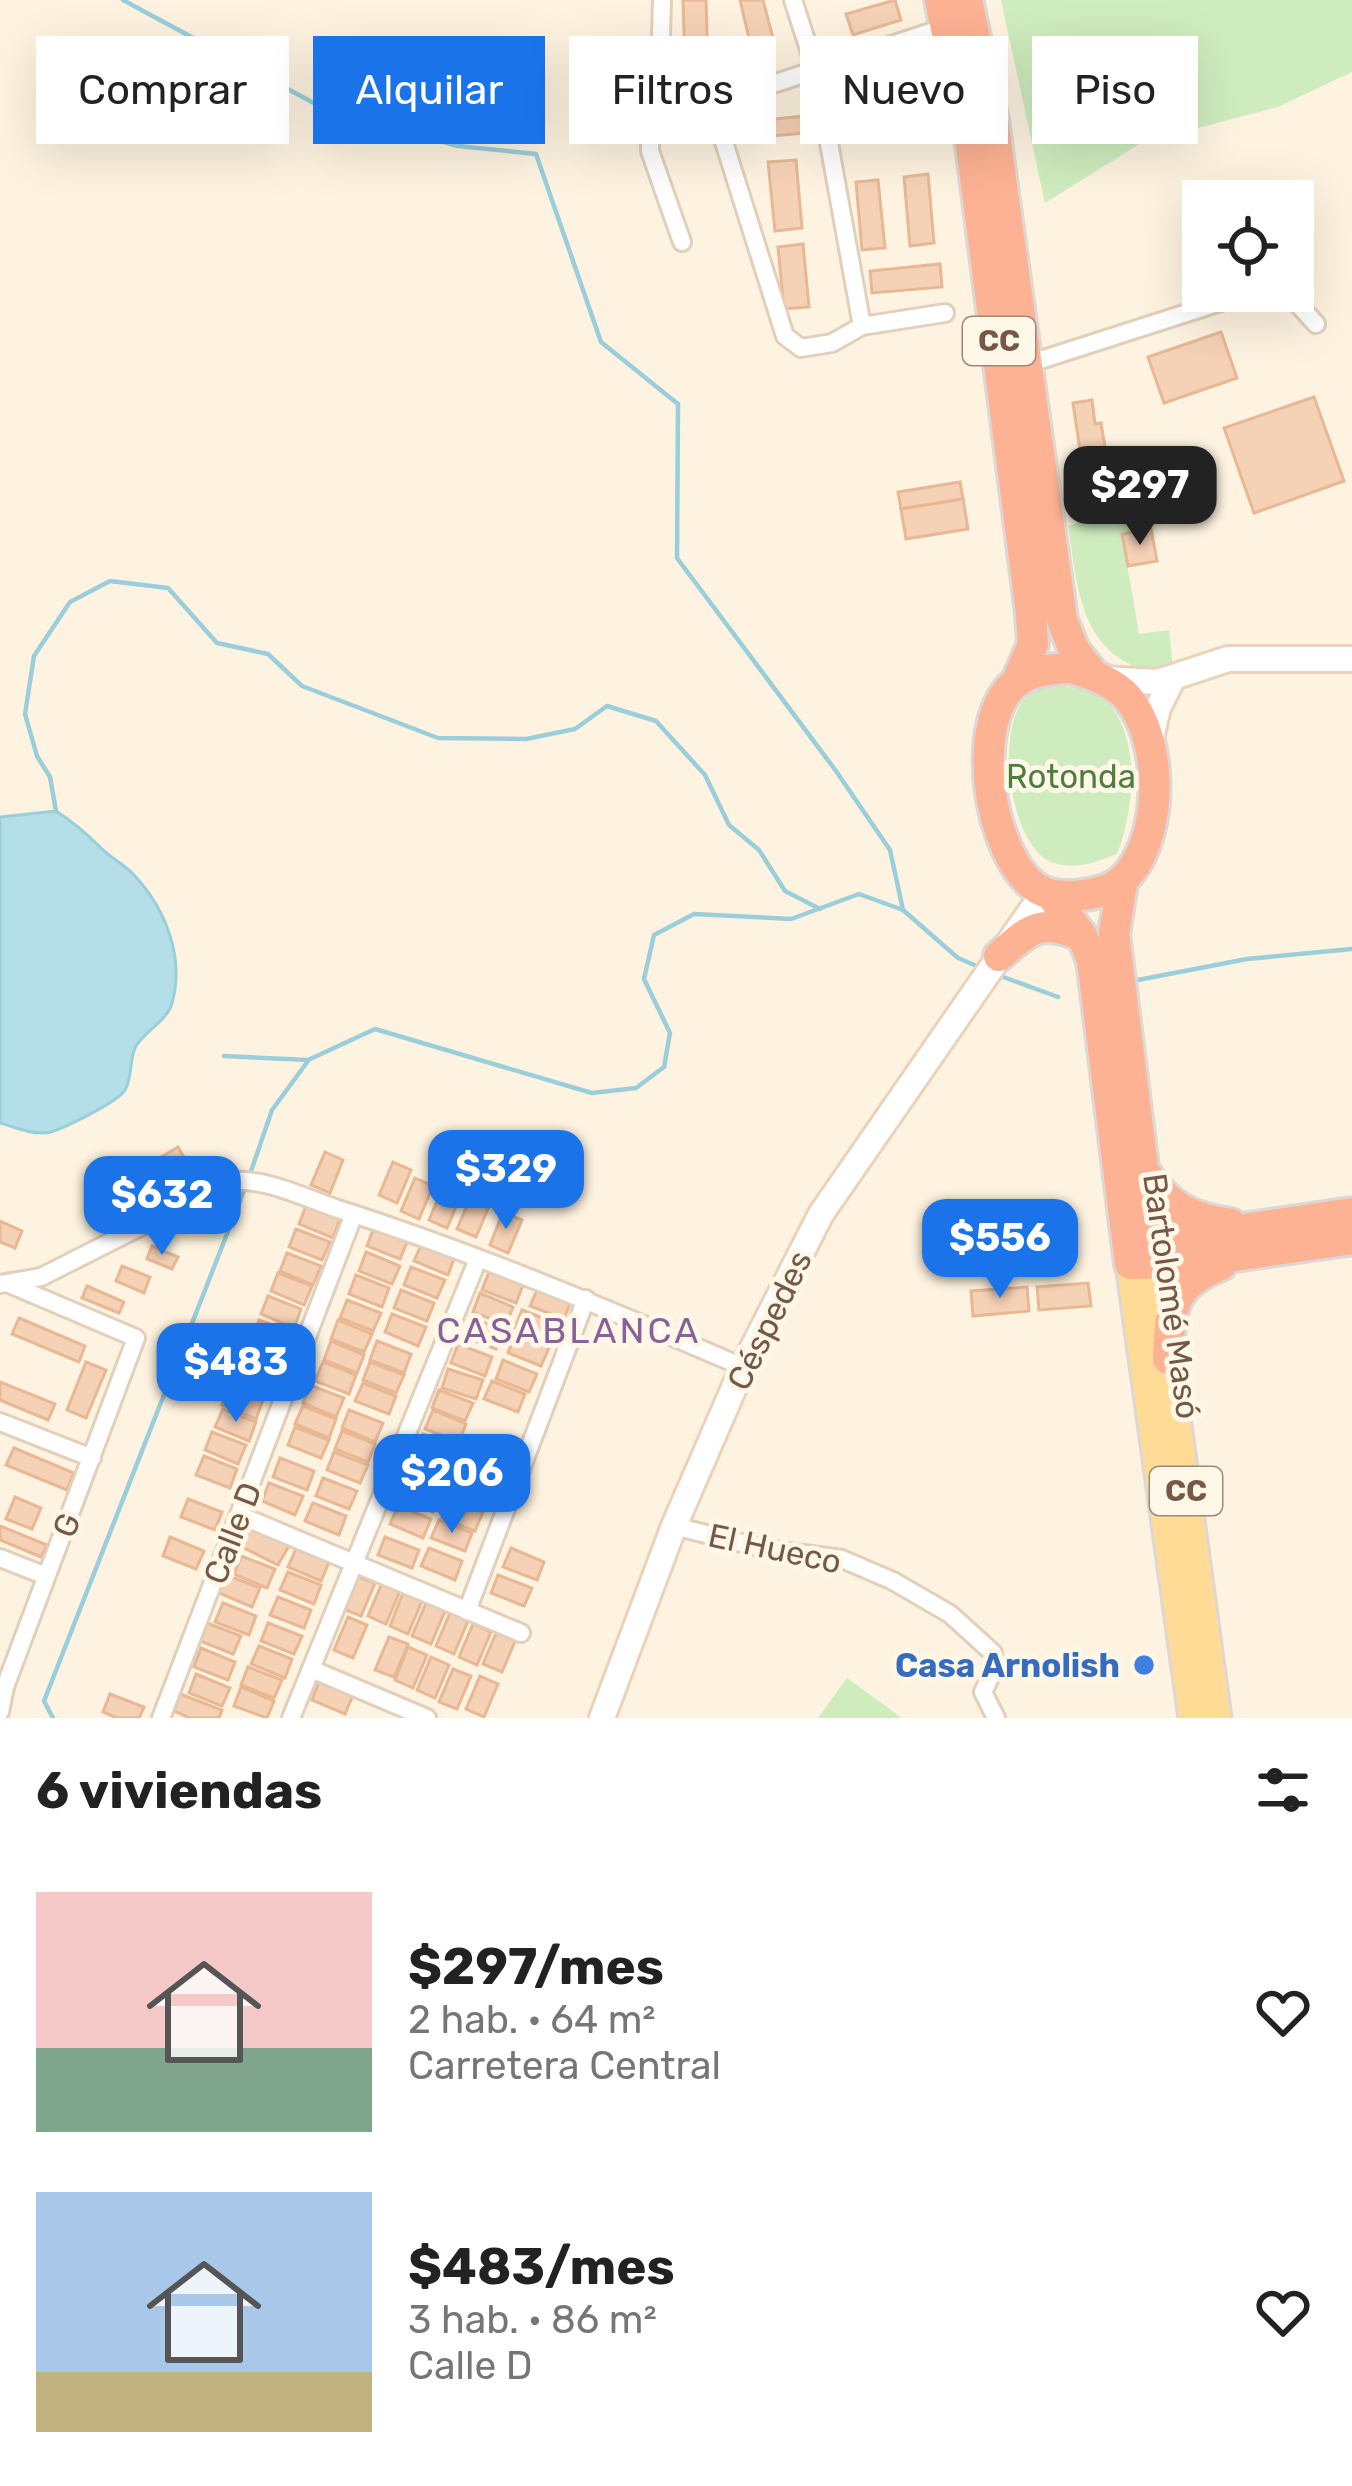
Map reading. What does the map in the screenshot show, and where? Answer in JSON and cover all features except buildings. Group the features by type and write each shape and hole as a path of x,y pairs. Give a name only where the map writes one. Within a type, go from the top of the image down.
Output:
{"highway":[{"name":"CC","path":"967,0 993,121 1062,620 1074,650 1098,677 1127,698 1149,752 1155,785 1151,832 1122,884"},
{"name":"CC","path":"943,14 971,146 1033,644 1017,681 1001,700 992,730 990,783 996,826 1011,859 1029,881 1050,894"},
{"path":"1017,681 1071,668 1098,677"},
{"path":"1050,894 1086,895 1122,884"},
{"name":"Bartolomé Masó","path":"1122,884 1114,934 1141,1166 1142,1257"},
{"name":"Bartolomé Masó","path":"1050,894 1082,936 1092,960 1142,1257"},
{"path":"997,959 1027,931 1041,926 1082,936"},
{"path":"1141,1166 1176,1209 1204,1221 1279,1224"},
{"path":"1142,1257 1279,1224 1352,1213"},
{"path":"1142,1257 1244,1256 1352,1240"},
{"path":"1168,1359 1170,1313 1179,1292 1191,1280 1244,1256"}],"main road":[{"name":"Bartolomé Masó","path":"1142,1257 1168,1359 1217,1718"},
{"name":"Bartolomé Masó","path":"1142,1257 1193,1718"}],"street":[{"path":"661,36 662,0"},
{"path":"793,0 805,36"},
{"path":"893,36 943,14"},
{"path":"650,144 682,242"},
{"path":"725,144 785,336 801,348 832,343 862,326 945,313"},
{"path":"829,144 862,326"},
{"path":"1028,364 1190,312"},
{"path":"1306,312 1316,323"},
{"path":"1098,677 1145,682 1174,678 1191,668 1228,659 1352,659"},
{"path":"1149,752 1152,725 1174,678"},
{"name":"Céspedes","path":"997,959 1017,908 1011,859"},
{"name":"Céspedes","path":"602,1718 674,1526 743,1367 821,1214 1033,908 1050,894"},
{"path":"5,1284 41,1277 231,1181 247,1180 478,1258 743,1367"},
{"name":"Calle D","path":"160,1718 354,1214"},
{"path":"291,1718 478,1258"},
{"name":"G","path":"0,1712 3,1686 136,1339 5,1284"},
{"path":"467,1611 586,1299"},
{"path":"0,1422 92,1458"},
{"path":"238,1516 521,1633"},
{"name":"El Hueco","path":"674,1526 766,1549 842,1559 950,1614 993,1653 995,1667 983,1692 996,1718"},
{"path":"0,1558 46,1576"},
{"path":"311,1669 422,1717"}],"green space":[{"path":"1001,0 1352,0 1352,72 1278,107 1198,128 1198,36 1032,36 1032,143"},
{"path":"1032,144 1139,144 1045,203"},
{"path":"1142,499 1151,529 1122,535 1139,634 1169,630 1173,667 1156,671 1111,652 1089,622 1077,584 1068,526"},
{"name":"Rotonda","path":"1052,685 1088,691 1106,701 1118,716 1130,753 1128,817 1117,854 1086,864 1062,865 1039,853 1026,836 1011,786 1011,734 1017,712 1027,697"},
{"path":"847,1678 902,1718 818,1718"}],"water":[{"path":"56,811 145,888 163,918 176,968 172,1003 136,1046 125,1090 87,1116 39,1133 0,1123 0,817"}],"waterway":[{"path":"123,0 323,108 458,146 536,154 601,342 678,404 677,558 890,850 903,910"},
{"path":"56,811 50,777 37,756 25,714 34,656 70,602 110,581 168,588 217,643 268,654 302,686 438,738 526,739 575,729 607,706 656,721 705,775 729,825 759,850 785,891 820,909"},
{"path":"224,1056 308,1060 375,1029 592,1093 636,1088 664,1067 670,1033 644,979 654,935 694,914 791,919 859,894 903,910 958,958 979,967"},
{"path":"1138,980 1247,959 1352,949"},
{"path":"995,974 1058,997"},
{"path":"249,1177 272,1110 308,1061"},
{"path":"53,1718 44,1701 245,1188"}],"place":[{"name":"Casa Arnolish","path":"1144,1665"}],"district":[{"name":"CASABLANCA","path":"569,1330"}]}
